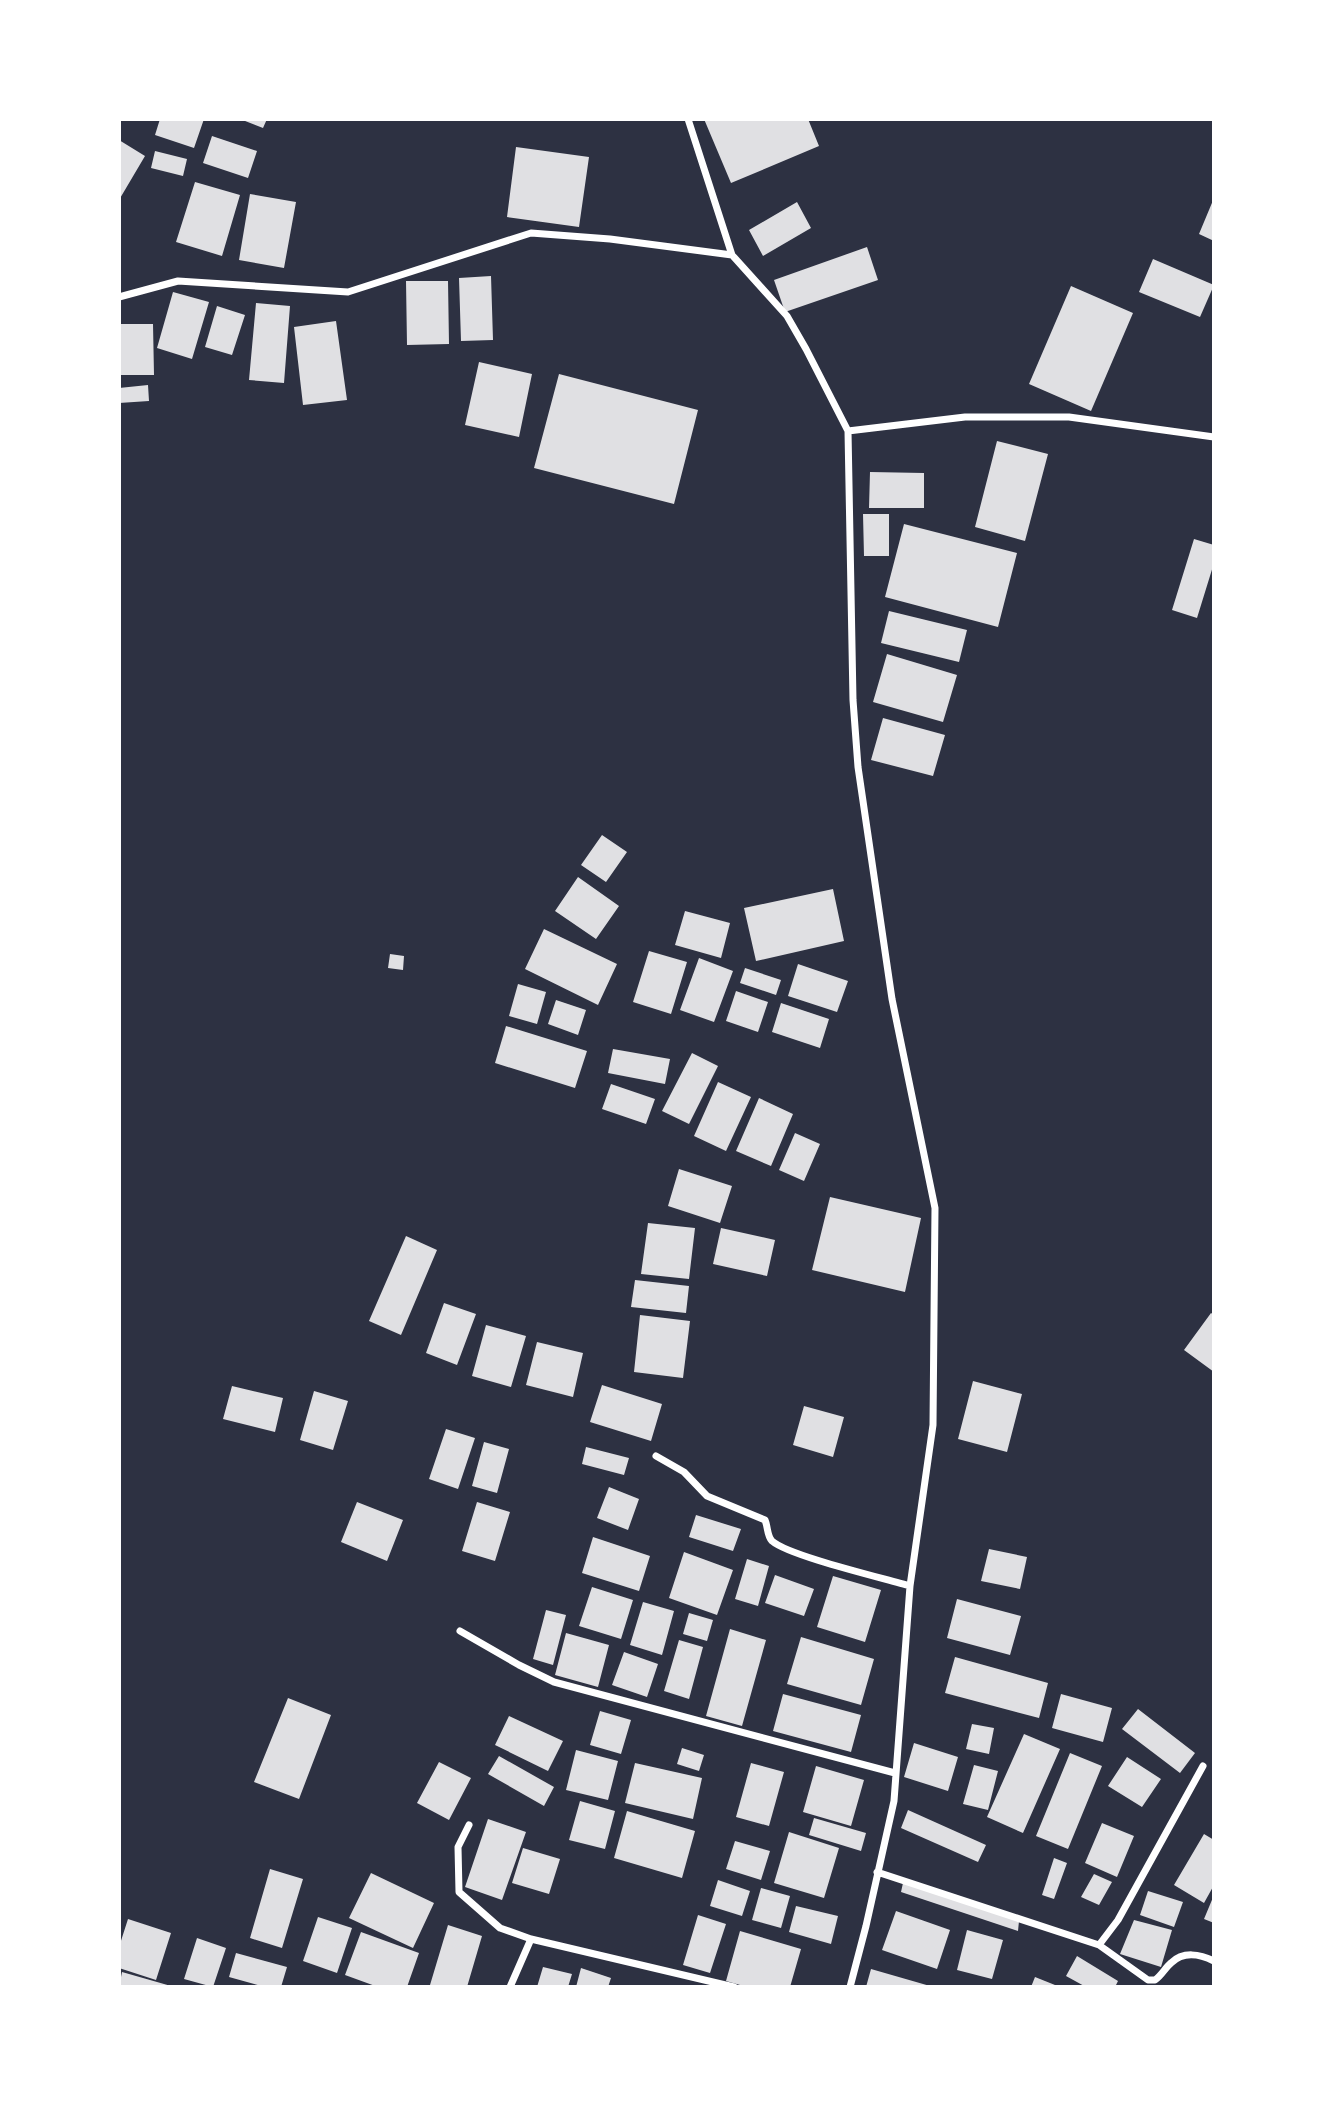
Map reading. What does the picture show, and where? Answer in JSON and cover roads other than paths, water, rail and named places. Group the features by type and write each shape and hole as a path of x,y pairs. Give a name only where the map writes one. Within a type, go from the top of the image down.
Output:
{"street":[{"path":"688,119 732,255 786,316 848,430 853,700 858,767 892,999 935,1208 933,1426 910,1586 894,1801 888,1836 850,1987"},
{"path":"119,297 178,281 348,292 531,233 610,239 732,255"},
{"path":"848,430 965,417 1069,417 1214,437"},
{"path":"656,1456 691,1477 707,1496 765,1520 769,1536 779,1545 910,1586"},
{"path":"460,1631 554,1682 895,1773"},
{"path":"1099,1945 1118,1920 1203,1766"},
{"path":"469,1825 458,1847 459,1892 500,1928 531,1939 734,1987"},
{"path":"877,1872 1099,1945 1147,1980 1155,1980 1171,1962 1180,1957 1200,1954 1214,1961"},
{"path":"510,1987 531,1939"}]}
